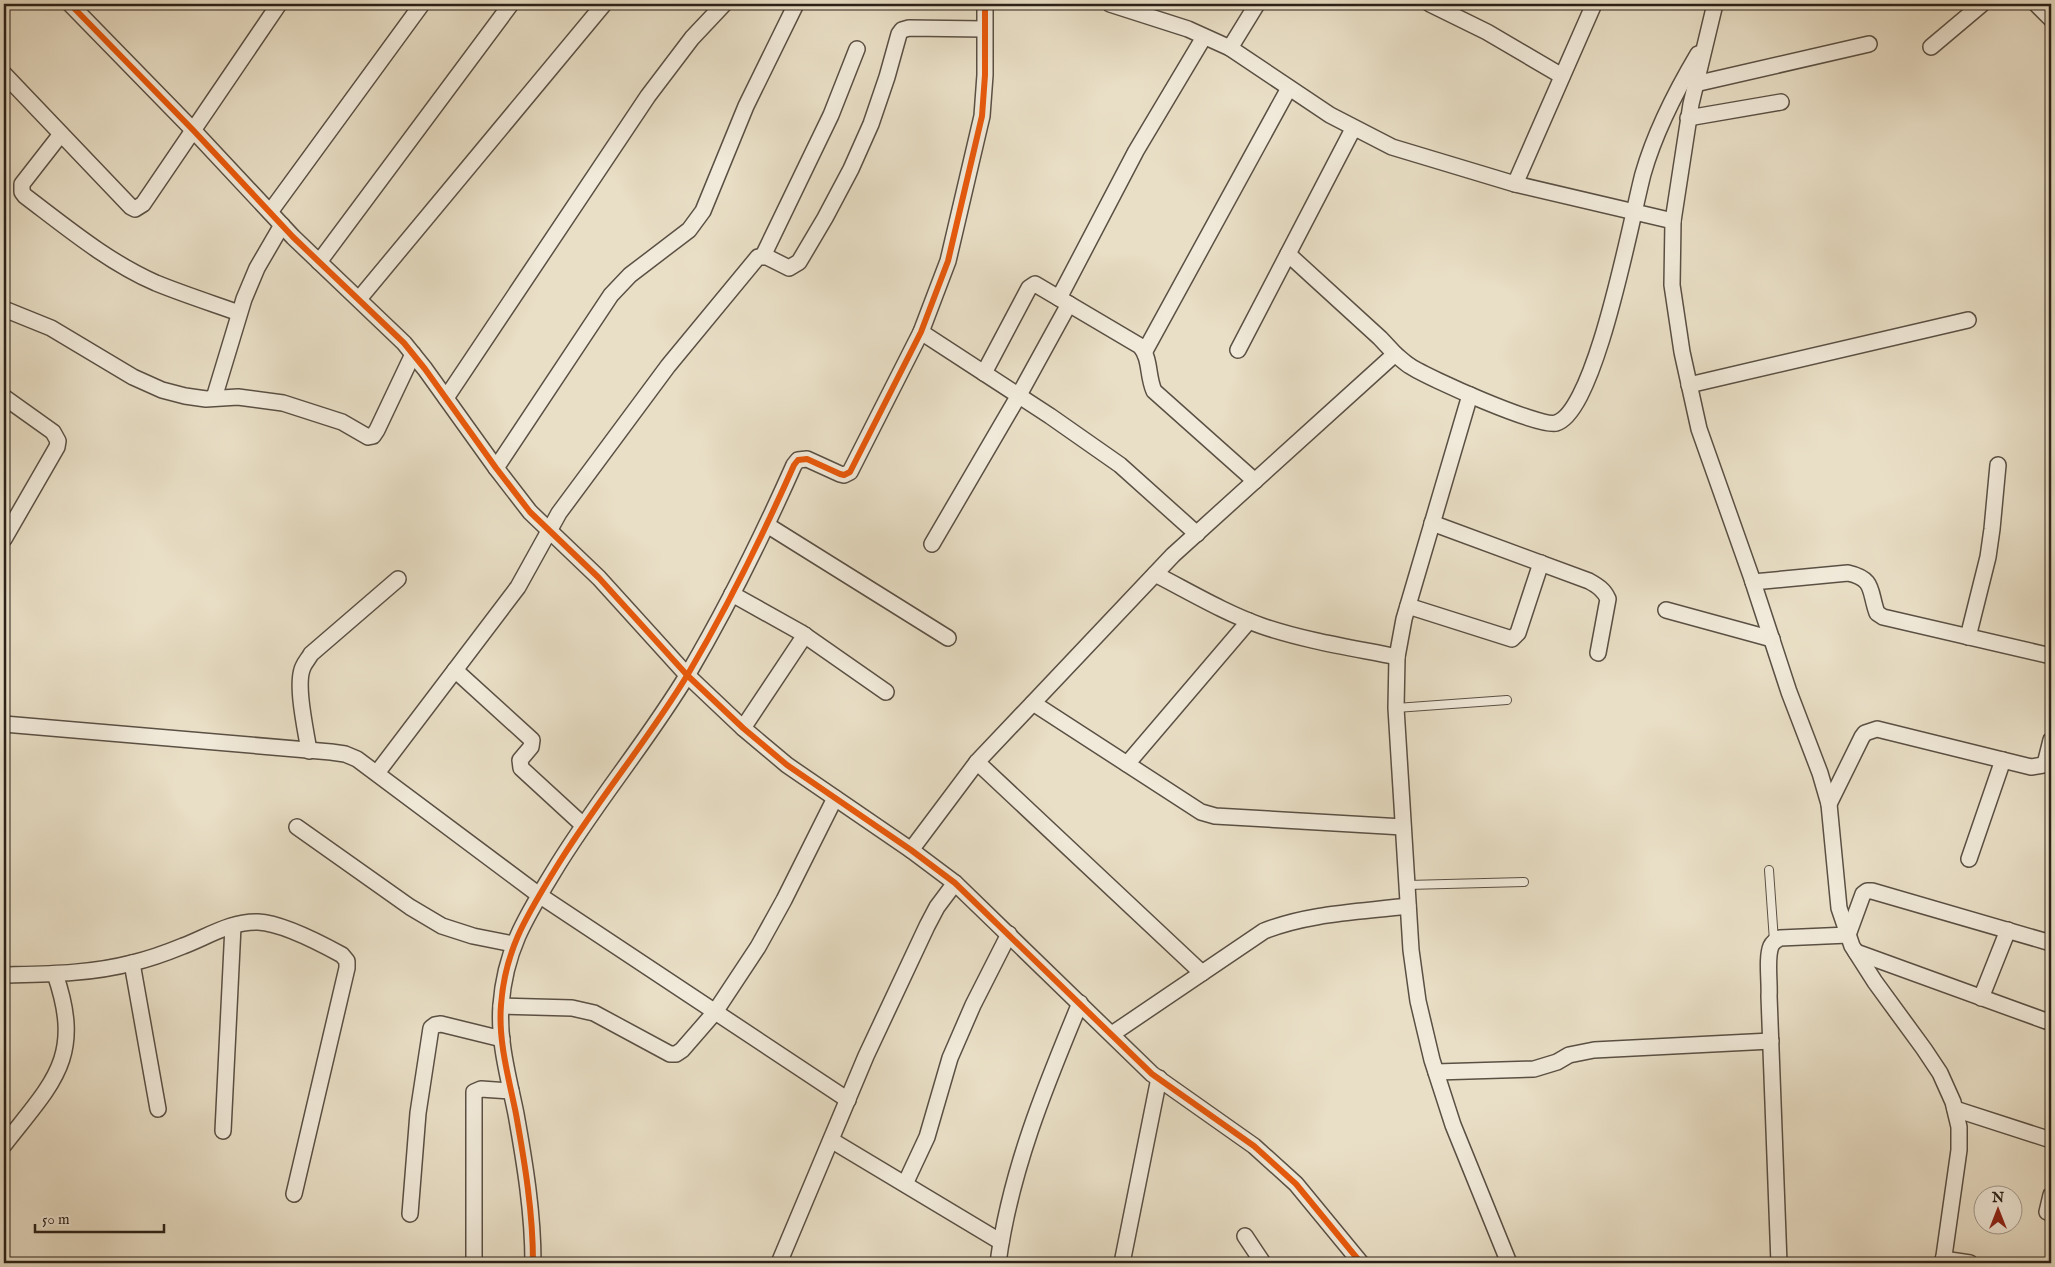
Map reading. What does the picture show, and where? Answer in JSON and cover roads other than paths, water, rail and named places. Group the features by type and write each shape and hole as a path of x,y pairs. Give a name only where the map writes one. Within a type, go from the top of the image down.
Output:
{"street":[{"path":"70,4 193,130 282,225 413,354 530,512 599,578 687,675 743,728 787,766 911,850 955,883 1158,1078 1254,1146 1296,1184 1362,1263"},
{"path":"4,74 135,209 144,204 279,4"},
{"path":"270,212 422,4"},
{"path":"319,262 511,4"},
{"path":"359,299 604,4"},
{"path":"446,398 648,96 692,38 724,4"},
{"path":"496,468 611,295 630,275 689,230 703,211 746,106 796,4"},
{"path":"533,1263 533,1234 526,1168 502,1039 501,1006 505,976 513,944 526,916 583,825 687,675 732,594 798,460 807,459 840,474 850,472 921,332 948,261 982,116 985,75 985,4"},
{"path":"1110,4 1188,29 1230,48 1354,129 1392,147 1515,184 1673,221"},
{"path":"1230,48 1257,4"},
{"path":"1430,4 1487,32 1562,76"},
{"path":"1515,184 1594,4"},
{"path":"1715,4 1688,118 1673,221 1672,286 1682,352 1699,429 1753,582 1789,692 1820,773 1829,804 1839,908 1848,935 1856,952 1940,1073 1955,1109 1959,1127 1959,1150 1943,1261 1970,1263"},
{"path":"1931,47 1982,4"},
{"path":"2036,4 2051,19"},
{"path":"763,256 790,268 799,262 825,218 871,124 897,40 902,30 984,29"},
{"path":"932,544 1019,396 1136,151 1204,37"},
{"path":"1288,254 1408,365 1470,395 1544,423 1557,423 1570,414 1579,398 1617,290 1643,174 1660,128 1679,86 1705,42"},
{"path":"1695,84 1870,44"},
{"path":"377,774 518,587 559,513 668,366 752,262 763,256 831,115 857,49"},
{"path":"1144,351 1289,88"},
{"path":"1688,118 1781,102"},
{"path":"1238,350 1354,129"},
{"path":"61,134 22,184 22,192 25,196 91,246 120,264 155,282 239,313"},
{"path":"214,398 239,313 257,268 282,225"},
{"path":"984,373 1029,288 1035,284 1132,340 1144,351 1148,360 1150,381 1154,391 1255,481"},
{"path":"4,310 51,328 133,377 162,390 185,396 238,397 283,403 342,422 368,437 373,436 377,430 413,354"},
{"path":"1689,384 1968,320"},
{"path":"921,332 1120,465 1197,534"},
{"path":"911,850 977,762 1155,574 1395,354"},
{"path":"1470,395 1408,606 1397,658 1396,708 1411,950 1418,1001 1436,1072 1453,1125 1509,1263"},
{"path":"4,397 53,432 58,441 57,447 4,539"},
{"path":"1968,637 1989,548 1998,465"},
{"path":"1432,523 1589,581 1605,592 1608,599 1608,608 1598,653"},
{"path":"767,525 948,638"},
{"path":"1408,606 1512,639 1518,633 1541,563"},
{"path":"1753,582 1848,573 1857,575 1865,578 1870,585 1877,613 1884,617 2051,656"},
{"path":"1155,574 1249,621 1284,633 1397,658"},
{"path":"309,751 301,693 300,680 302,668 312,654 398,579"},
{"path":"732,594 805,636 886,692"},
{"path":"1666,610 1772,640"},
{"path":"1127,764 1249,621"},
{"path":"743,728 805,636"},
{"path":"455,670 532,740 531,747 520,760 522,768 583,825"},
{"path":"1034,703 1201,812 1215,816 1403,827"},
{"path":"4,724 345,754 357,759 539,896 848,1100"},
{"path":"1829,804 1862,737 1870,730 1877,729 2038,767 2043,765 2046,760 2051,740"},
{"path":"1969,859 2003,760"},
{"path":"977,762 1202,972"},
{"path":"501,1006 572,1008 594,1014 670,1054 676,1054 682,1050 715,1012 758,947 784,900 835,798"},
{"path":"297,827 410,907 442,926 473,936 513,944"},
{"path":"778,1263 848,1100 927,926 955,883"},
{"path":"1848,935 1861,898 1867,891 2051,943"},
{"path":"1112,1034 1264,931 1305,918 1408,906"},
{"path":"4,974 54,974 102,969 132,963 233,926 258,922 280,926 335,951 347,961 347,968 294,1194"},
{"path":"223,1132 233,926"},
{"path":"1980,998 2008,930"},
{"path":"905,1184 927,1137 950,1058 972,1005 1009,934"},
{"path":"1779,1263 1771,1041 1771,945 1780,938 1848,935"},
{"path":"1856,952 2046,1021"},
{"path":"132,963 158,1109"},
{"path":"4,1145 54,1079 63,1060 67,1040 67,1018 63,998 54,974"},
{"path":"998,1263 1010,1196 1029,1133 1044,1088 1080,1003"},
{"path":"410,1214 416,1138 431,1028 441,1024 502,1039"},
{"path":"1436,1072 1534,1069 1546,1066 1569,1055 1594,1050 1771,1041"},
{"path":"1122,1263 1158,1078"},
{"path":"474,1263 474,1092 481,1088 511,1091"},
{"path":"1955,1109 2051,1140"},
{"path":"831,1140 1001,1242"},
{"path":"2047,1212 2051,1194"},
{"path":"1245,1236 1262,1263"}],"lane":[{"path":"1396,708 1507,700"},
{"path":"1769,870 1774,941"},
{"path":"1407,885 1524,882"}]}
